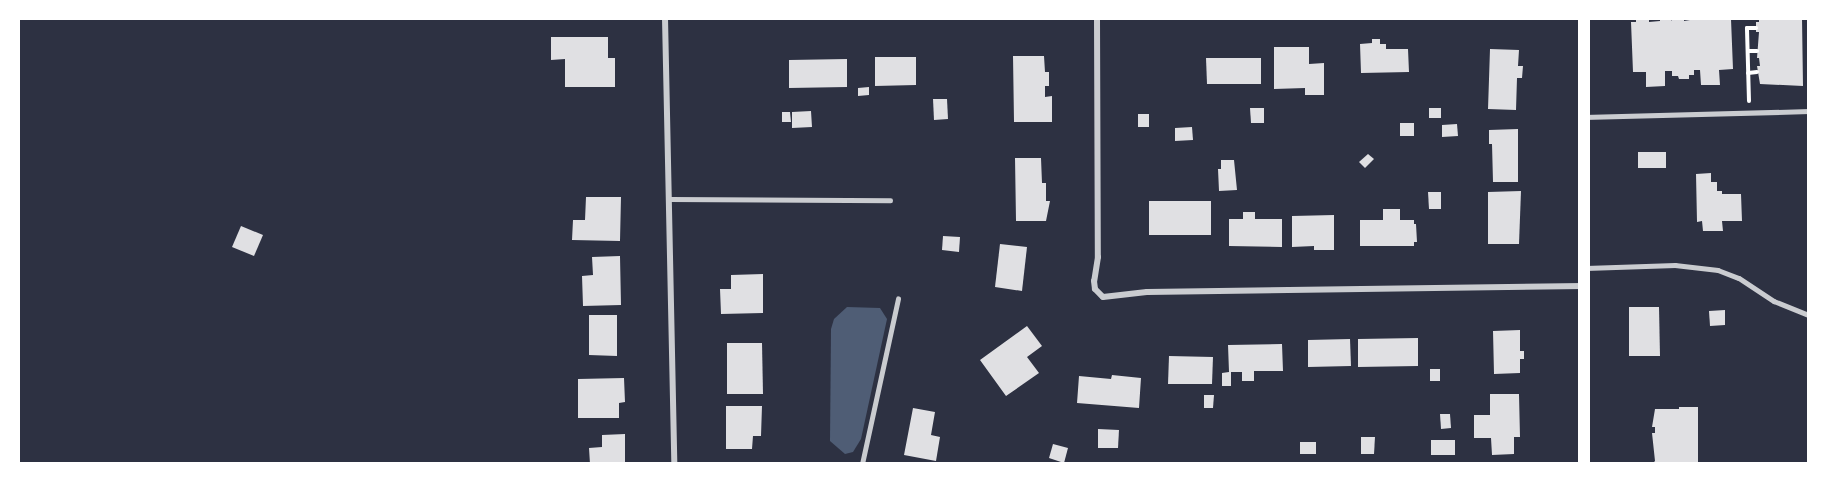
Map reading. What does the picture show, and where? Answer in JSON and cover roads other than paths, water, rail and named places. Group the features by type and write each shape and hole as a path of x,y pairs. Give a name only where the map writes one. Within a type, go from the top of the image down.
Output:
{"main road":[{"path":"1584,18 1584,464"}],"street":[{"path":"665,18 674,464"},
{"path":"1097,18 1098,257 1094,281 1095,290 1103,297 1158,292 1583,285"}],"lane":[{"path":"1583,117 1809,111"},
{"path":"670,199 890,200"},
{"path":"1583,268 1667,265 1718,270 1740,278 1774,301 1809,315"},
{"path":"862,464 898,298"}],"water":[{"path":"847,307 880,308 887,319 861,439 853,452 845,454 830,441 831,329 834,319"}]}
